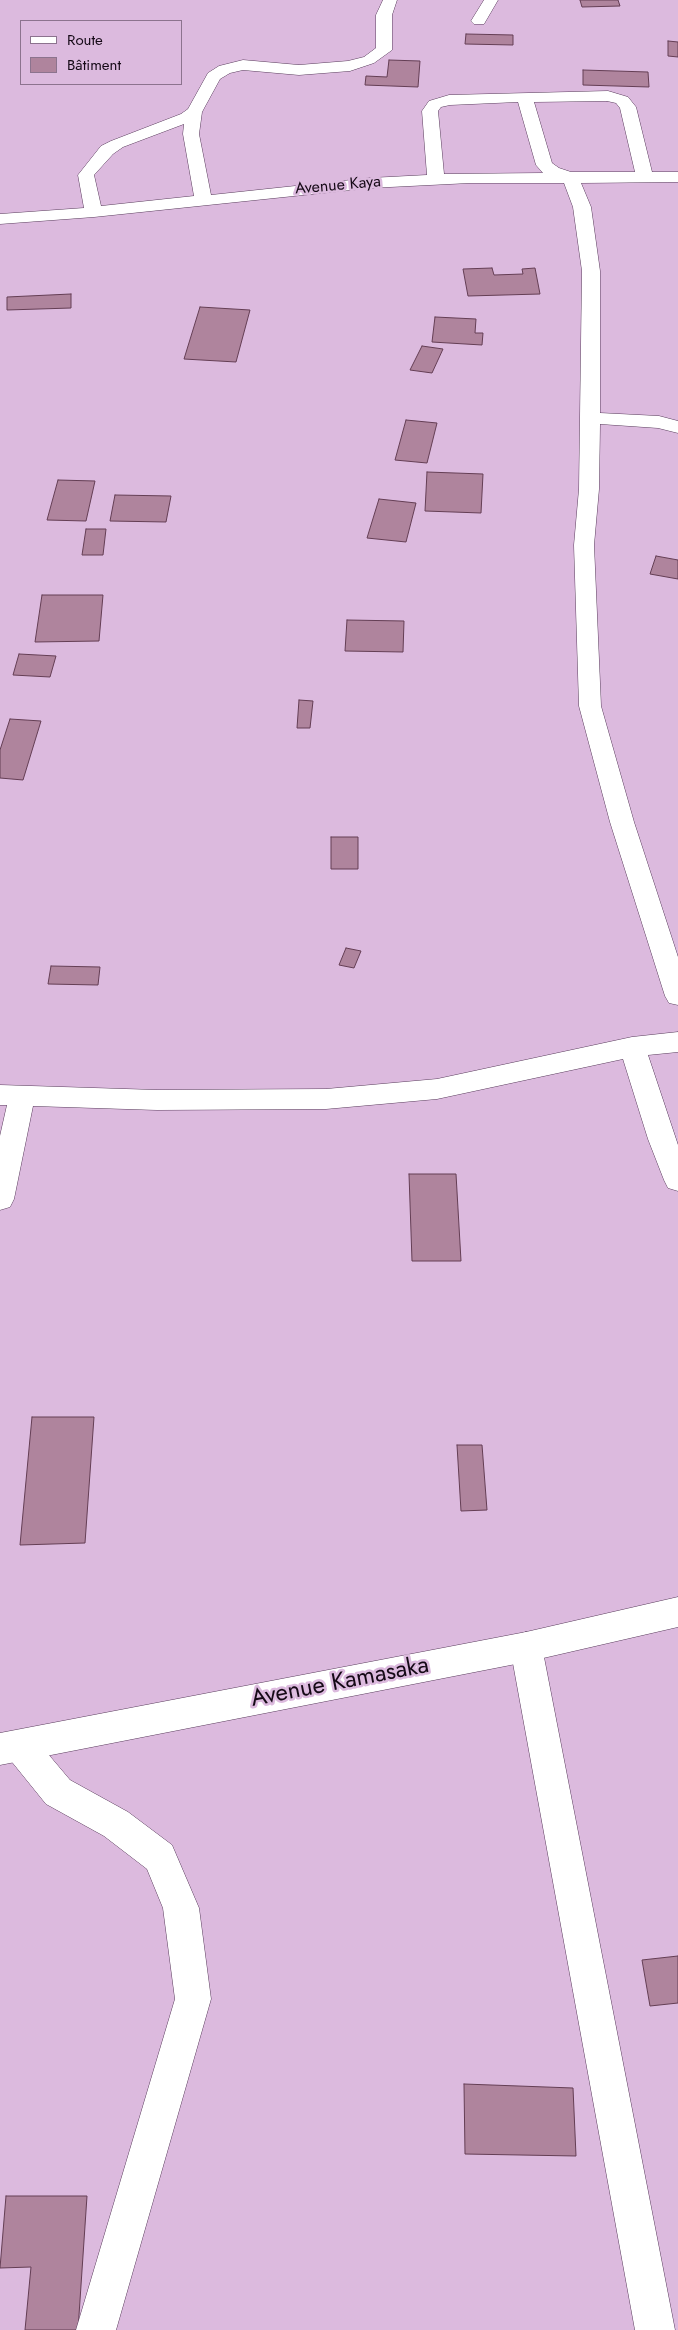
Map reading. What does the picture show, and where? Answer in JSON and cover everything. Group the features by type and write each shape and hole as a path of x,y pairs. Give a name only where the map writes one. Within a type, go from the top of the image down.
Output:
{"street":[{"path":"202,200 191,134 194,112 214,76 225,69 243,65 299,70 350,66 369,60 384,50 384,15 390,0"},
{"path":"479,21 491,0"},
{"path":"436,179 430,111 435,104 449,100 608,96 622,100 628,107 645,177"},
{"path":"524,97 544,165 553,172 571,178 582,207 592,271 589,489 584,545 590,706 622,822 678,996"},
{"path":"94,212 86,175 107,150 117,144 174,124 194,112"},
{"path":"582,207 608,177"},
{"name":"Avenue Kaya","path":"0,219 94,212 370,183 436,179 678,177"},
{"path":"590,418 659,422 678,427"},
{"path":"0,1198 11,1096 157,1100 326,1099 437,1089 632,1048 678,1042"},
{"path":"632,1048 662,1139 678,1180"},
{"name":"Avenue Kamasaka","path":"10,1748 526,1646 678,1612"},
{"path":"526,1646 655,2330"},
{"path":"10,1748 58,1792 116,1824 160,1857 181,1908 193,1999 96,2330"}],"building":[{"path":"580,0 618,0 620,6 582,7"},
{"path":"466,34 513,35 513,45 465,44"},
{"path":"668,41 678,42 678,57 668,56"},
{"path":"389,60 420,61 418,87 365,85 366,76 387,77"},
{"path":"583,70 648,72 649,87 583,85"},
{"path":"492,268 494,275 523,274 522,269 535,268 540,294 468,296 463,269"},
{"path":"71,294 71,308 7,310 7,297"},
{"path":"200,307 250,310 236,362 184,359"},
{"path":"435,317 476,319 475,333 483,333 482,345 432,342"},
{"path":"422,346 443,349 432,373 410,370"},
{"path":"406,420 437,423 427,463 395,460"},
{"path":"427,472 483,474 481,513 425,511"},
{"path":"58,480 95,481 86,521 47,520"},
{"path":"115,495 171,496 166,522 110,521"},
{"path":"379,499 416,503 406,542 367,538"},
{"path":"86,529 106,529 103,555 82,555"},
{"path":"656,556 678,560 678,579 650,574"},
{"path":"42,595 103,595 99,641 35,642"},
{"path":"347,620 404,621 403,652 345,651"},
{"path":"19,654 56,656 50,677 13,675"},
{"path":"299,700 313,701 310,728 297,728"},
{"path":"10,719 41,721 23,780 0,778 0,750"},
{"path":"331,837 358,837 358,869 331,869"},
{"path":"346,948 361,951 354,968 339,965"},
{"path":"51,966 100,967 98,985 48,984"},
{"path":"409,1174 456,1174 461,1261 412,1261"},
{"path":"32,1417 94,1417 85,1543 20,1545"},
{"path":"457,1445 482,1445 487,1510 461,1511"},
{"path":"678,1956 678,2003 650,2006 642,1960"},
{"path":"464,2084 573,2088 576,2156 465,2154"},
{"path":"6,2196 87,2196 78,2330 25,2330 31,2267 0,2268"}]}
